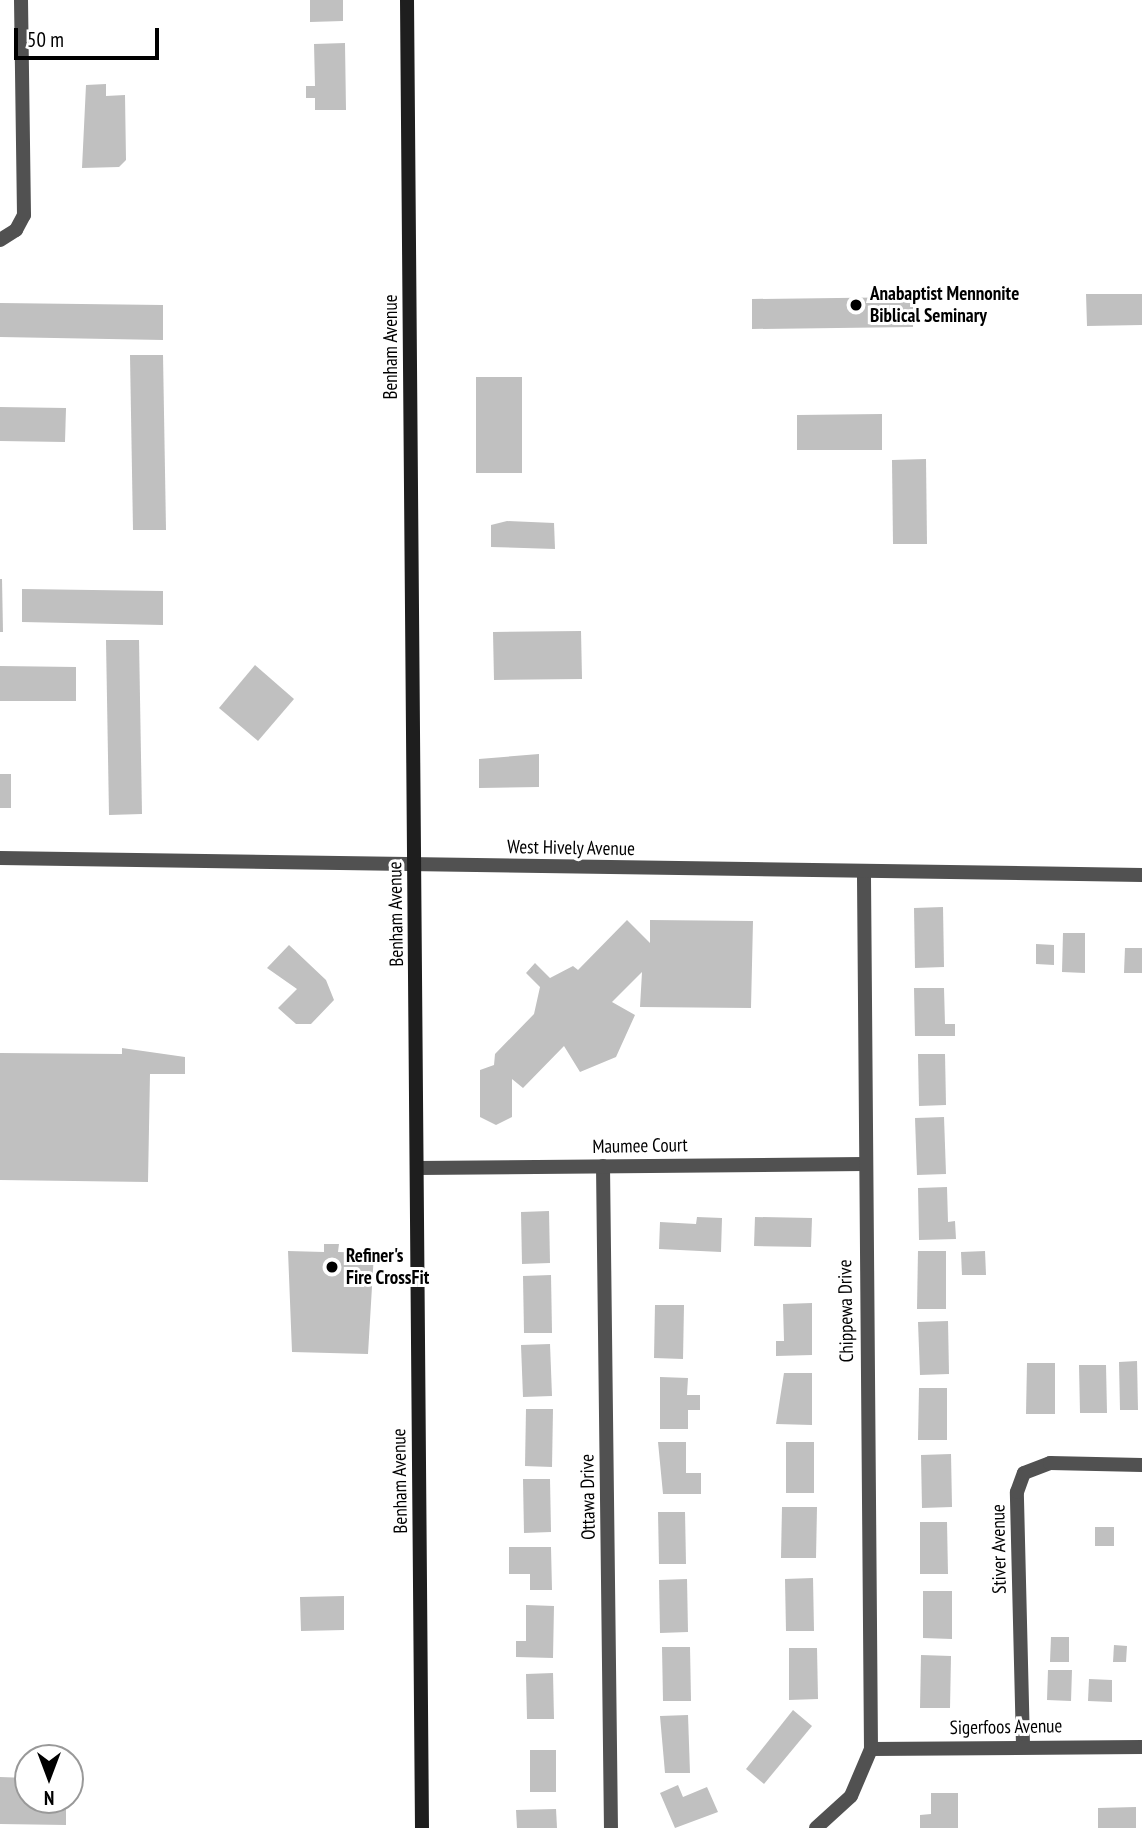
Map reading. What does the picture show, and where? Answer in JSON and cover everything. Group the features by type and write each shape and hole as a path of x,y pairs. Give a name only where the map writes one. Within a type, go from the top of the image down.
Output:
{"main road":[{"name":"Benham Avenue","path":"407,0 422,1828"}],"street":[{"path":"0,240 16,230 24,215 21,0"},
{"name":"West Hively Avenue","path":"0,858 1142,875"},
{"name":"Chippewa Drive","path":"864,872 864,1164 871,1749"},
{"name":"Maumee Court","path":"416,1168 864,1164"},
{"name":"Ottawa Drive","path":"603,1166 611,1828"},
{"name":"Stiver Avenue","path":"1023,1745 1017,1492 1024,1473 1050,1463 1142,1465"},
{"name":"Sigerfoos Avenue","path":"871,1749 1023,1745 1142,1747"},
{"path":"816,1828 851,1796 871,1749"}],"building":[{"path":"310,0 343,0 343,21 310,22"},
{"path":"345,43 346,110 315,110 315,98 306,98 306,86 315,86 314,44"},
{"path":"106,84 106,96 125,95 126,160 119,167 82,168 86,85"},
{"path":"1086,294 1142,294 1142,325 1087,326"},
{"path":"913,297 913,327 752,329 752,299"},
{"path":"0,303 163,305 163,340 0,337"},
{"path":"130,355 163,355 166,530 133,530"},
{"path":"476,377 522,377 522,473 476,473"},
{"path":"0,407 66,408 65,442 0,441"},
{"path":"882,414 882,450 797,450 797,415"},
{"path":"926,459 927,544 893,544 892,460"},
{"path":"507,521 554,523 555,549 491,547 491,525"},
{"path":"2,579 3,632 0,632"},
{"path":"22,589 163,591 163,625 22,622"},
{"path":"581,631 582,679 494,680 493,632"},
{"path":"106,640 139,640 142,814 109,815"},
{"path":"255,665 294,699 258,741 219,708"},
{"path":"0,666 76,667 76,701 0,701"},
{"path":"539,754 539,787 479,788 479,759"},
{"path":"0,774 11,774 11,808 0,808"},
{"path":"943,907 944,967 915,968 914,908"},
{"path":"627,920 650,943 650,920 753,921 751,1008 640,1007 642,972 612,1002 635,1015 616,1057 580,1072 564,1046 523,1088 512,1079 512,1117 496,1125 480,1117 480,1070 494,1065 495,1054 534,1014 540,987 526,973 535,963 550,978 573,966 578,970"},
{"path":"1063,933 1085,933 1085,973 1062,972"},
{"path":"1036,944 1054,945 1054,965 1036,964"},
{"path":"289,945 326,980 334,1000 311,1024 296,1024 278,1008 297,989 267,968"},
{"path":"1125,948 1142,948 1142,973 1124,973"},
{"path":"914,988 944,988 945,1024 955,1024 955,1036 915,1036"},
{"path":"122,1048 185,1057 185,1074 150,1074 148,1182 0,1180 0,1053 122,1054"},
{"path":"918,1054 945,1054 946,1105 919,1106"},
{"path":"944,1117 946,1174 917,1175 915,1118"},
{"path":"947,1187 948,1222 955,1221 956,1239 919,1240 918,1188"},
{"path":"549,1211 550,1263 522,1264 521,1212"},
{"path":"697,1217 722,1218 721,1252 659,1249 660,1222 696,1224"},
{"path":"755,1217 812,1218 811,1247 754,1246"},
{"path":"324,1244 339,1244 338,1252 374,1253 368,1354 292,1352 288,1251 324,1252"},
{"path":"918,1251 946,1251 946,1309 917,1309"},
{"path":"985,1251 986,1275 962,1275 961,1252"},
{"path":"551,1275 552,1333 524,1333 523,1276"},
{"path":"812,1303 812,1355 776,1356 776,1341 784,1341 783,1304"},
{"path":"655,1305 684,1305 683,1359 654,1358"},
{"path":"948,1321 949,1374 920,1375 918,1322"},
{"path":"550,1344 552,1396 523,1397 521,1345"},
{"path":"1137,1361 1138,1410 1120,1410 1119,1362"},
{"path":"1027,1363 1055,1363 1055,1414 1026,1414"},
{"path":"1079,1365 1106,1365 1107,1413 1080,1413"},
{"path":"784,1373 812,1373 812,1425 776,1424"},
{"path":"660,1377 688,1378 687,1395 700,1395 700,1410 688,1410 688,1429 660,1429"},
{"path":"919,1388 947,1388 947,1440 918,1440"},
{"path":"526,1409 553,1409 552,1467 525,1466"},
{"path":"658,1442 686,1442 686,1473 701,1473 701,1494 663,1494"},
{"path":"786,1442 814,1442 814,1493 786,1493"},
{"path":"951,1454 952,1507 922,1508 921,1455"},
{"path":"523,1479 550,1479 551,1532 524,1533"},
{"path":"782,1507 817,1507 816,1558 781,1558"},
{"path":"658,1512 685,1512 686,1564 659,1564"},
{"path":"920,1522 947,1522 948,1574 920,1574"},
{"path":"1095,1527 1114,1527 1114,1546 1095,1546"},
{"path":"509,1547 551,1547 552,1590 530,1590 530,1574 509,1574"},
{"path":"813,1578 814,1631 786,1631 785,1579"},
{"path":"687,1579 688,1632 660,1633 659,1580"},
{"path":"923,1591 952,1591 952,1639 923,1638"},
{"path":"344,1596 344,1630 301,1631 300,1597"},
{"path":"526,1605 554,1606 553,1658 516,1657 516,1641 526,1641"},
{"path":"1051,1637 1069,1637 1069,1662 1050,1662"},
{"path":"1114,1645 1127,1646 1126,1662 1113,1662"},
{"path":"662,1647 690,1647 691,1701 663,1701"},
{"path":"789,1648 817,1648 818,1699 789,1700"},
{"path":"921,1655 951,1656 950,1708 920,1708"},
{"path":"1048,1670 1072,1670 1071,1701 1047,1700"},
{"path":"553,1673 554,1719 527,1719 526,1674"},
{"path":"1089,1679 1112,1680 1112,1702 1088,1701"},
{"path":"793,1710 812,1726 764,1784 746,1769"},
{"path":"688,1715 690,1773 665,1773 660,1716"},
{"path":"530,1750 556,1750 556,1792 530,1792"},
{"path":"0,1777 14,1778 14,1814 66,1814 66,1825 0,1824"},
{"path":"678,1785 683,1797 707,1787 718,1812 675,1828 660,1793"},
{"path":"931,1793 958,1793 958,1828 920,1828 920,1815 931,1814"},
{"path":"1136,1807 1136,1828 1098,1828 1098,1808"},
{"path":"556,1809 557,1828 517,1828 516,1810"}],"place":[{"name":"Anabaptist Mennonite Biblical Seminary","path":"856,305"},
{"name":"Refiner's Fire CrossFit","path":"332,1267"}]}
